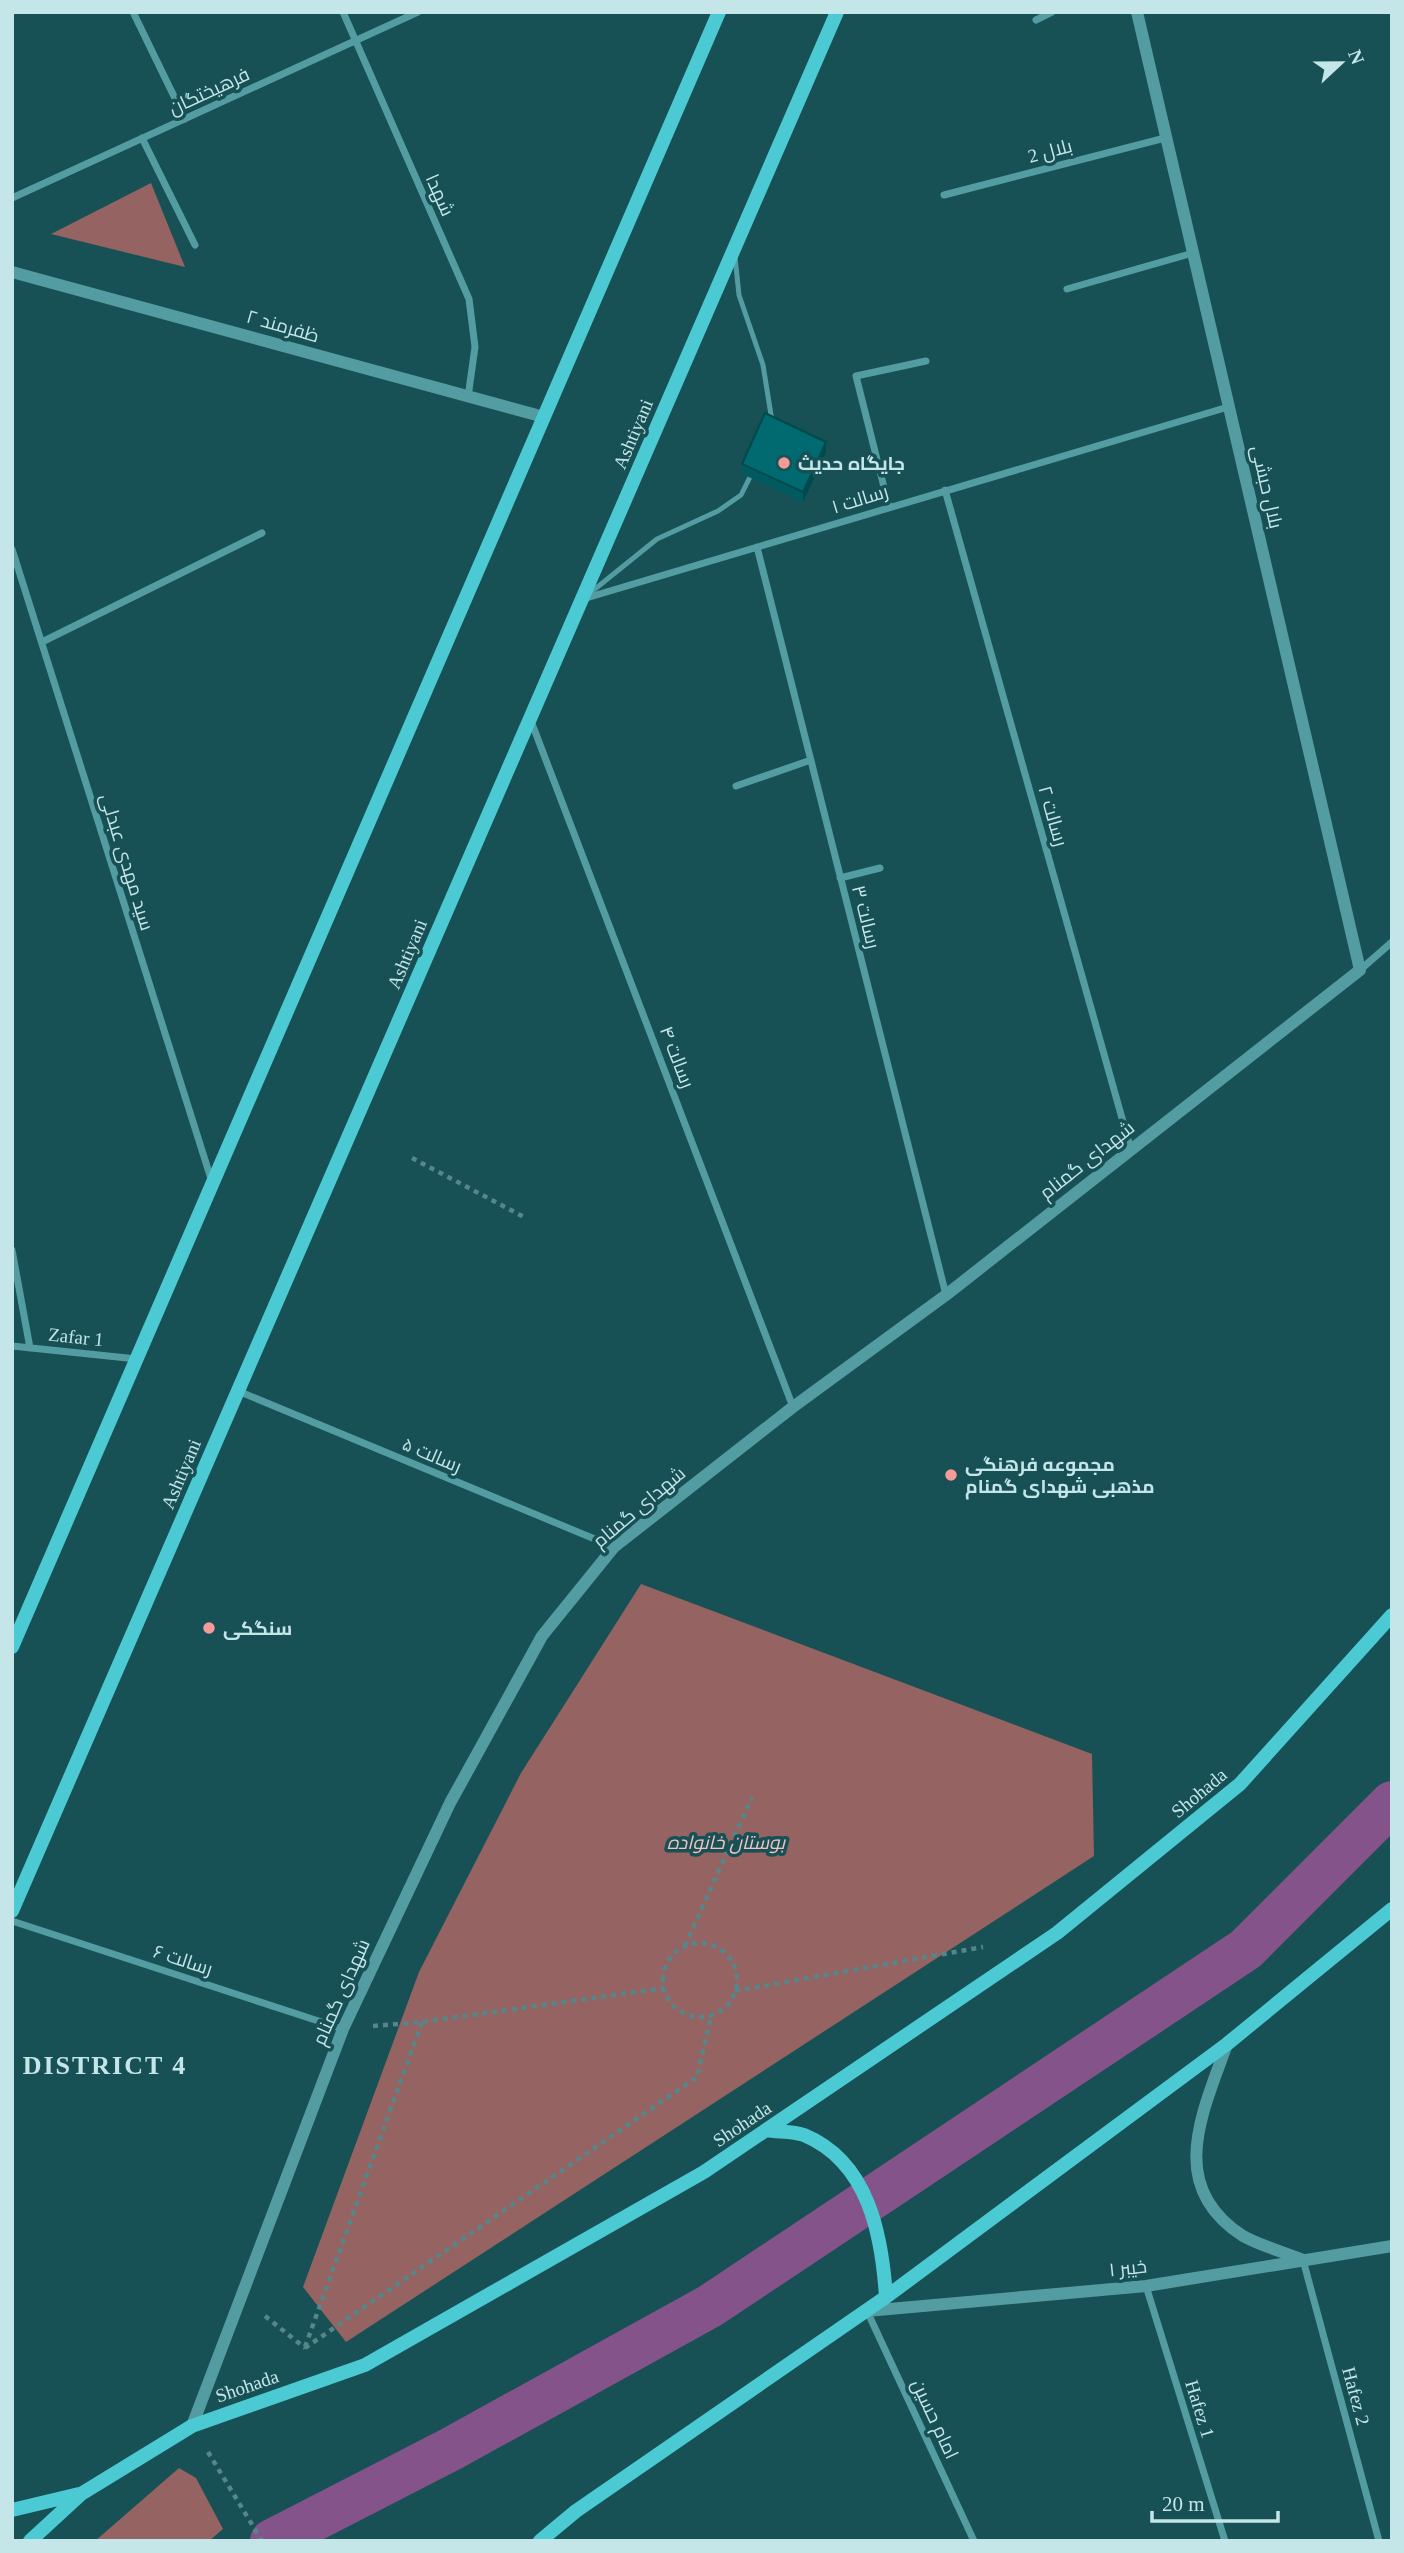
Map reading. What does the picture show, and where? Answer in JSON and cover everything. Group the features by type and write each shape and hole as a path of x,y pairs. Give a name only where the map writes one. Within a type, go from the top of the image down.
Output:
{"main road":[{"path":"12,1647 719,12"},
{"name":"Ashtiyani","path":"12,1911 837,12"},
{"name":"Shohada","path":"30,2541 81,2494 192,2426 365,2365 705,2172 1057,1933 1240,1784 1392,1615"},
{"path":"540,2541 576,2511 886,2297 1227,2044 1392,1909"},
{"path":"766,2130 802,2135 830,2150 853,2175 866,2196 875,2220 883,2254 886,2297"},
{"path":"12,2510 81,2494"}],"street":[{"path":"133,12 185,119"},
{"name":"شهدا","path":"343,12 469,299 475,347 467,398"},
{"name":"فرهیختگان","path":"12,198 418,12"},
{"path":"1036,20 1052,12"},
{"name":"بلال حبشی","path":"1137,12 1360,970"},
{"path":"142,138 195,244"},
{"name":"بلال 2","path":"944,195 1165,138"},
{"path":"1067,289 1192,253"},
{"name":"ظفرمند ۲","path":"12,272 544,417"},
{"path":"889,507 856,376 926,361"},
{"name":"رسالت ۱","path":"582,600 1228,407"},
{"name":"رسالت ۲","path":"945,490 1131,1150"},
{"path":"42,642 262,533"},
{"name":"رسالت ۳","path":"757,547 946,1295"},
{"name":"سید مهدی عبدلی","path":"13,554 212,1184"},
{"name":"رسالت ۴","path":"530,719 793,1407"},
{"path":"736,786 811,760"},
{"path":"840,878 880,868"},
{"name":"شهدای گمنام","path":"192,2426 343,2029 450,1803 542,1636 614,1547 793,1407 946,1295 1392,943"},
{"path":"12,1250 30,1348"},
{"name":"Zafar 1","path":"12,1346 137,1359"},
{"name":"رسالت ۵","path":"238,1391 614,1547"},
{"name":"رسالت ۶","path":"12,1921 343,2029"},
{"path":"1227,2044 1199,2124 1195,2154 1199,2188 1218,2214 1244,2236 1303,2260"},
{"name":"خیبر ۱","path":"867,2311 1146,2286 1392,2246"},
{"name":"Hafez 2","path":"1303,2260 1379,2541"},
{"name":"Hafez 1","path":"1146,2286 1224,2541"},
{"name":"امام حسین","path":"867,2311 974,2541"}],"lane":[{"path":"734,249 739,295 763,365 773,427"},
{"path":"582,600 657,539 718,511 741,495 750,477"}],"path":[{"path":"412,1158 524,1217"},
{"path":"684,1947 752,1797"},
{"path":"696,1943 720,1948 735,1967 737,1979 731,2002 711,2016 699,2018 676,2009 668,2000 664,1988 663,1975 674,1954 696,1943"},
{"path":"735,1991 990,1945"},
{"path":"343,2029 422,2022 664,1988"},
{"path":"305,2348 697,2077 711,2016"},
{"path":"305,2348 422,2022"},
{"path":"243,2297 305,2348"},
{"path":"192,2426 262,2541"}],"green space":[{"path":"151,183 185,267 51,234"},
{"name":"بوستان خانواده","path":"641,1584 1092,1754 1094,1856 346,2342 303,2287 419,1972 521,1773"},
{"path":"179,2468 196,2478 223,2529 209,2541 95,2541"}],"building":[{"name":"جایگاه حدیث","path":"765,413 826,442 803,492 742,464"}],"waterway":[{"path":"272,2541 451,2449 710,2306 1246,1949 1392,1803"}],"place":[{"name":"جایگاه حدیث","path":"784,463"},
{"name":"مجموعه فرهنگی مذهبی شهدای گمنام","path":"951,1475"},
{"name":"سنگکی","path":"209,1628"}],"district":[{"name":"DISTRICT 4","path":"105,2065"}]}
